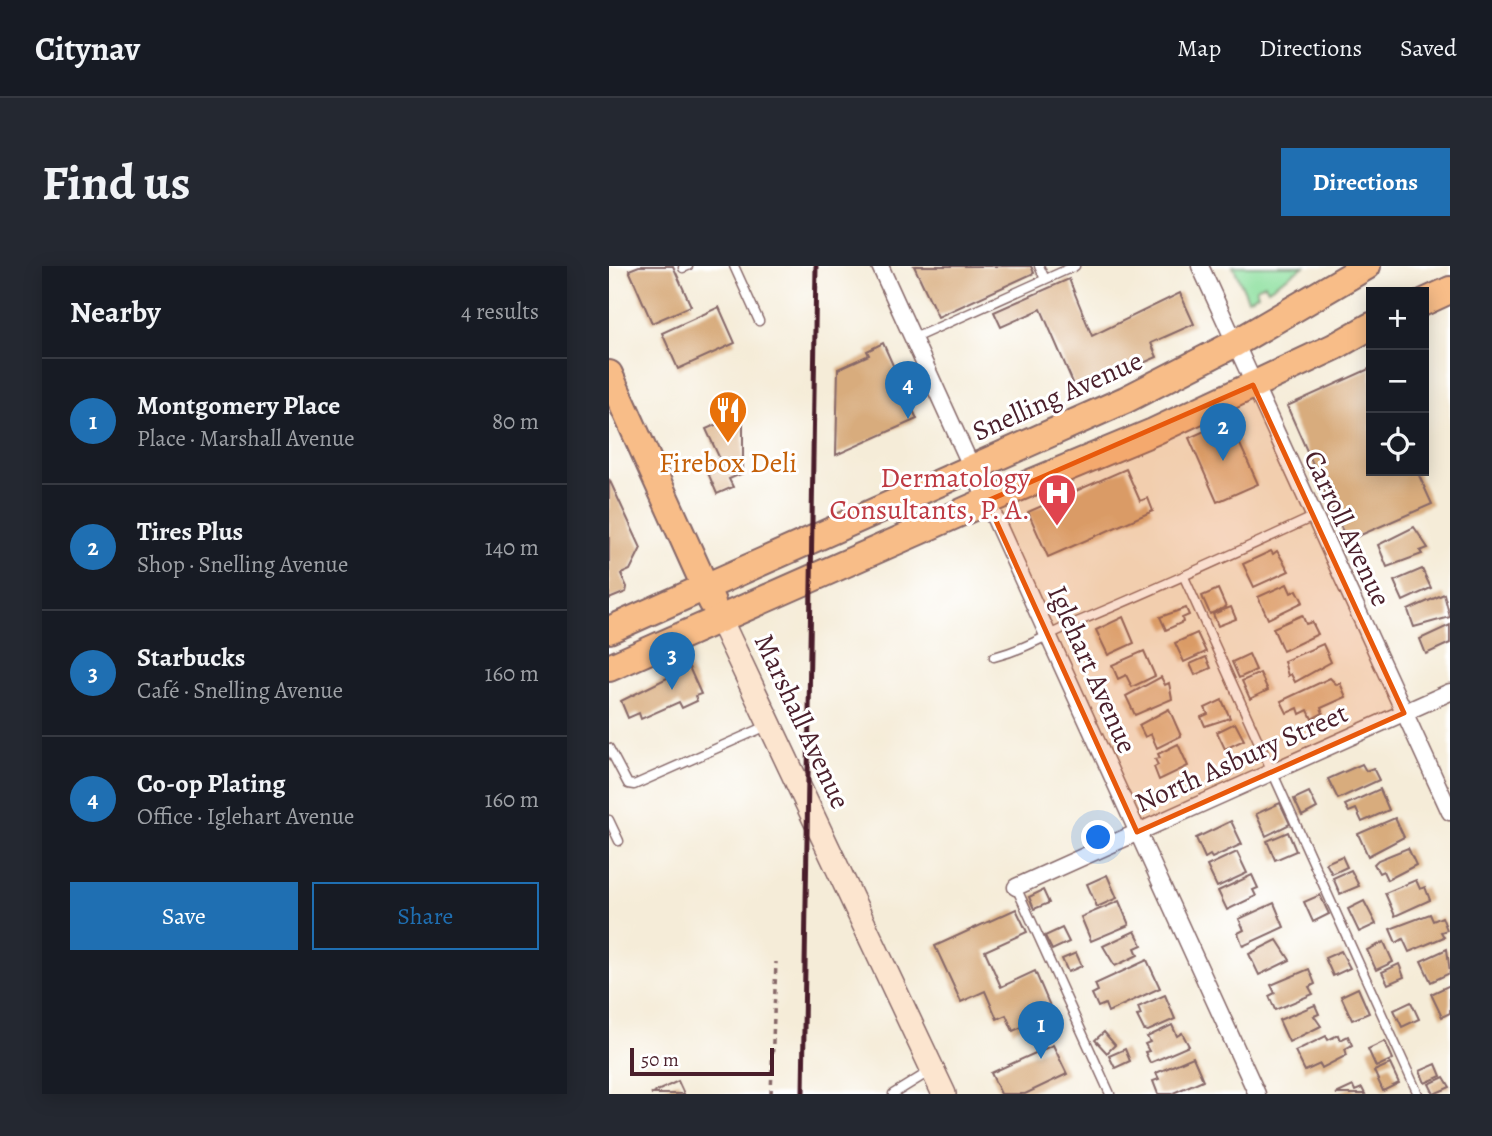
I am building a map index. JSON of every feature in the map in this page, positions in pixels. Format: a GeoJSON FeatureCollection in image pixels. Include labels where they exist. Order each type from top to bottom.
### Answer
{"type":"FeatureCollection","features":[{"type":"Feature","properties":{"kind":"main road","name":"Snelling Avenue"},"geometry":{"type":"LineString","coordinates":[[609,629],[1125,400],[1234,344],[1367,266]]}},
{"type":"Feature","properties":{"kind":"main road"},"geometry":{"type":"LineString","coordinates":[[1429,300],[1450,290]]}},
{"type":"Feature","properties":{"kind":"main road"},"geometry":{"type":"LineString","coordinates":[[609,668],[987,501],[1153,432],[1366,328]]}},
{"type":"Feature","properties":{"kind":"main road","name":"Marshall Avenue"},"geometry":{"type":"LineString","coordinates":[[609,374],[720,619]]}},
{"type":"Feature","properties":{"kind":"street","name":"Iglehart Avenue"},"geometry":{"type":"LineString","coordinates":[[880,266],[1257,1094]]}},
{"type":"Feature","properties":{"kind":"street","name":"Carroll Avenue"},"geometry":{"type":"LineString","coordinates":[[1200,266],[1450,812]]}},
{"type":"Feature","properties":{"kind":"street","name":"Marshall Avenue"},"geometry":{"type":"LineString","coordinates":[[720,619],[944,1094]]}},
{"type":"Feature","properties":{"kind":"street","name":"North Asbury Street"},"geometry":{"type":"LineString","coordinates":[[1016,887],[1450,692]]}},
{"type":"Feature","properties":{"kind":"lane"},"geometry":{"type":"LineString","coordinates":[[734,266],[759,321]]}},
{"type":"Feature","properties":{"kind":"lane"},"geometry":{"type":"LineString","coordinates":[[1038,266],[1045,279]]}},
{"type":"Feature","properties":{"kind":"lane"},"geometry":{"type":"LineString","coordinates":[[912,339],[1075,266]]}},
{"type":"Feature","properties":{"kind":"lane"},"geometry":{"type":"LineString","coordinates":[[994,657],[1027,649],[1049,636],[1313,517]]}},
{"type":"Feature","properties":{"kind":"lane"},"geometry":{"type":"LineString","coordinates":[[1184,577],[1418,1094]]}},
{"type":"Feature","properties":{"kind":"lane"},"geometry":{"type":"LineString","coordinates":[[609,748],[623,779],[634,785],[769,725]]}},
{"type":"Feature","properties":{"kind":"lane"},"geometry":{"type":"LineString","coordinates":[[609,820],[619,841]]}},
{"type":"Feature","properties":{"kind":"lane"},"geometry":{"type":"LineString","coordinates":[[1016,887],[1110,1094]]}},
{"type":"Feature","properties":{"kind":"lane"},"geometry":{"type":"LineString","coordinates":[[893,1094],[933,1070]]}},
{"type":"Feature","properties":{"kind":"path"},"geometry":{"type":"LineString","coordinates":[[771,1094],[776,962]]}},
{"type":"Feature","properties":{"kind":"highlighted area"},"geometry":{"type":"Polygon","coordinates":[[[1253,385],[1404,713],[1137,832],[987,501],[1253,385]]]}},
{"type":"Feature","properties":{"kind":"green space"},"geometry":{"type":"Polygon","coordinates":[[[1233,266],[1304,266],[1268,289],[1265,284],[1256,288],[1258,294],[1248,299],[1233,266]]]}},
{"type":"Feature","properties":{"kind":"building"},"geometry":{"type":"Polygon","coordinates":[[[639,266],[673,266],[691,306],[652,323],[629,270],[639,266]]]}},
{"type":"Feature","properties":{"kind":"building"},"geometry":{"type":"Polygon","coordinates":[[[914,266],[1031,266],[1034,273],[938,317],[914,266]]]}},
{"type":"Feature","properties":{"kind":"building"},"geometry":{"type":"Polygon","coordinates":[[[1069,279],[1092,336],[1180,293],[1194,324],[1151,343],[1157,357],[1077,392],[1041,309],[1001,327],[994,312],[1069,279]]]}},
{"type":"Feature","properties":{"kind":"building"},"geometry":{"type":"Polygon","coordinates":[[[719,307],[735,343],[678,369],[662,333],[719,307]]]}},
{"type":"Feature","properties":{"kind":"building"},"geometry":{"type":"Polygon","coordinates":[[[883,343],[917,419],[836,455],[838,369],[869,355],[867,351],[883,343]]]}},
{"type":"Feature","properties":{"kind":"building"},"geometry":{"type":"Polygon","coordinates":[[[1366,370],[1366,476],[1419,476],[1432,504],[1347,541],[1287,406],[1366,370]]]}},
{"type":"Feature","properties":{"kind":"building","name":"Firebox Deli"},"geometry":{"type":"Polygon","coordinates":[[[743,413],[743,473],[729,479],[733,487],[717,494],[705,466],[720,459],[706,429],[743,413]]]}},
{"type":"Feature","properties":{"kind":"building"},"geometry":{"type":"Polygon","coordinates":[[[1229,420],[1258,484],[1217,502],[1189,438],[1229,420]]]}},
{"type":"Feature","properties":{"kind":"building"},"geometry":{"type":"Polygon","coordinates":[[[1126,469],[1140,501],[1148,498],[1153,511],[1048,557],[1028,512],[1126,469]]]}},
{"type":"Feature","properties":{"kind":"building"},"geometry":{"type":"Polygon","coordinates":[[[609,479],[641,548],[630,570],[621,574],[627,587],[626,592],[609,599],[609,479]]]}},
{"type":"Feature","properties":{"kind":"building"},"geometry":{"type":"Polygon","coordinates":[[[1414,527],[1428,548],[1420,551],[1422,554],[1387,567],[1378,545],[1414,527]]]}},
{"type":"Feature","properties":{"kind":"building"},"geometry":{"type":"Polygon","coordinates":[[[1271,551],[1273,554],[1277,551],[1289,571],[1254,587],[1243,564],[1271,551]]]}},
{"type":"Feature","properties":{"kind":"building"},"geometry":{"type":"Polygon","coordinates":[[[1422,569],[1431,588],[1403,601],[1394,581],[1422,569]]]}},
{"type":"Feature","properties":{"kind":"building"},"geometry":{"type":"Polygon","coordinates":[[[1287,584],[1291,593],[1297,590],[1303,602],[1268,619],[1258,597],[1287,584]]]}},
{"type":"Feature","properties":{"kind":"building"},"geometry":{"type":"Polygon","coordinates":[[[1218,589],[1226,607],[1210,614],[1202,596],[1218,589]]]}},
{"type":"Feature","properties":{"kind":"building"},"geometry":{"type":"Polygon","coordinates":[[[1444,594],[1450,617],[1414,627],[1408,610],[1444,594]]]}},
{"type":"Feature","properties":{"kind":"building"},"geometry":{"type":"Polygon","coordinates":[[[1231,607],[1236,619],[1218,626],[1213,614],[1231,607]]]}},
{"type":"Feature","properties":{"kind":"building"},"geometry":{"type":"Polygon","coordinates":[[[1186,608],[1189,615],[1182,618],[1183,622],[1166,630],[1160,617],[1186,608]]]}},
{"type":"Feature","properties":{"kind":"building"},"geometry":{"type":"Polygon","coordinates":[[[1302,615],[1306,624],[1312,622],[1318,634],[1283,651],[1273,628],[1302,615]]]}},
{"type":"Feature","properties":{"kind":"building"},"geometry":{"type":"Polygon","coordinates":[[[1123,617],[1134,643],[1108,655],[1096,630],[1123,617]]]}},
{"type":"Feature","properties":{"kind":"building"},"geometry":{"type":"Polygon","coordinates":[[[1450,625],[1450,643],[1426,654],[1420,639],[1450,625]]]}},
{"type":"Feature","properties":{"kind":"building"},"geometry":{"type":"Polygon","coordinates":[[[1197,633],[1206,652],[1184,662],[1175,643],[1197,633]]]}},
{"type":"Feature","properties":{"kind":"building"},"geometry":{"type":"Polygon","coordinates":[[[1323,644],[1331,662],[1295,682],[1291,674],[1288,676],[1284,661],[1323,644]]]}},
{"type":"Feature","properties":{"kind":"building"},"geometry":{"type":"Polygon","coordinates":[[[1144,651],[1155,676],[1132,687],[1126,675],[1118,679],[1112,665],[1144,651]]]}},
{"type":"Feature","properties":{"kind":"building"},"geometry":{"type":"Polygon","coordinates":[[[1249,654],[1256,670],[1239,678],[1232,662],[1249,654]]]}},
{"type":"Feature","properties":{"kind":"building"},"geometry":{"type":"Polygon","coordinates":[[[1206,657],[1211,668],[1195,675],[1190,664],[1206,657]]]}},
{"type":"Feature","properties":{"kind":"building"},"geometry":{"type":"Polygon","coordinates":[[[689,667],[701,694],[695,696],[697,701],[682,708],[679,702],[641,719],[639,713],[628,718],[621,701],[689,667]]]}},
{"type":"Feature","properties":{"kind":"building"},"geometry":{"type":"Polygon","coordinates":[[[1260,673],[1268,690],[1250,699],[1242,681],[1260,673]]]}},
{"type":"Feature","properties":{"kind":"building"},"geometry":{"type":"Polygon","coordinates":[[[1161,677],[1165,685],[1169,683],[1172,699],[1135,715],[1126,696],[1161,677]]]}},
{"type":"Feature","properties":{"kind":"building"},"geometry":{"type":"Polygon","coordinates":[[[1330,678],[1337,685],[1340,683],[1346,697],[1321,708],[1323,713],[1312,719],[1308,710],[1300,714],[1298,708],[1287,713],[1281,701],[1330,678]]]}},
{"type":"Feature","properties":{"kind":"building"},"geometry":{"type":"Polygon","coordinates":[[[1222,700],[1230,718],[1205,726],[1201,717],[1208,714],[1205,708],[1222,700]]]}},
{"type":"Feature","properties":{"kind":"building"},"geometry":{"type":"Polygon","coordinates":[[[1169,709],[1181,736],[1157,748],[1151,734],[1145,737],[1139,725],[1169,709]]]}},
{"type":"Feature","properties":{"kind":"building"},"geometry":{"type":"Polygon","coordinates":[[[1235,723],[1244,740],[1225,749],[1217,732],[1235,723]]]}},
{"type":"Feature","properties":{"kind":"building"},"geometry":{"type":"Polygon","coordinates":[[[1178,744],[1188,766],[1159,780],[1154,767],[1158,765],[1155,759],[1160,758],[1158,754],[1178,744]]]}},
{"type":"Feature","properties":{"kind":"building"},"geometry":{"type":"Polygon","coordinates":[[[1362,764],[1366,771],[1373,768],[1379,780],[1338,799],[1328,779],[1362,764]]]}},
{"type":"Feature","properties":{"kind":"building"},"geometry":{"type":"Polygon","coordinates":[[[1380,789],[1389,810],[1362,822],[1356,809],[1349,812],[1345,805],[1380,789]]]}},
{"type":"Feature","properties":{"kind":"building"},"geometry":{"type":"Polygon","coordinates":[[[1309,792],[1317,808],[1302,816],[1294,799],[1309,792]]]}},
{"type":"Feature","properties":{"kind":"building"},"geometry":{"type":"Polygon","coordinates":[[[1280,803],[1290,824],[1266,836],[1256,814],[1280,803]]]}},
{"type":"Feature","properties":{"kind":"building"},"geometry":{"type":"Polygon","coordinates":[[[1395,818],[1404,837],[1368,856],[1358,834],[1395,818]]]}},
{"type":"Feature","properties":{"kind":"building"},"geometry":{"type":"Polygon","coordinates":[[[1231,821],[1242,844],[1212,858],[1210,855],[1205,858],[1196,838],[1231,821]]]}},
{"type":"Feature","properties":{"kind":"building"},"geometry":{"type":"Polygon","coordinates":[[[1288,832],[1296,851],[1275,860],[1267,841],[1288,832]]]}},
{"type":"Feature","properties":{"kind":"building"},"geometry":{"type":"Polygon","coordinates":[[[1408,848],[1416,865],[1387,880],[1383,871],[1379,873],[1374,864],[1378,860],[1408,848]]]}},
{"type":"Feature","properties":{"kind":"building"},"geometry":{"type":"Polygon","coordinates":[[[1237,852],[1247,873],[1217,887],[1207,866],[1237,852]]]}},
{"type":"Feature","properties":{"kind":"building"},"geometry":{"type":"Polygon","coordinates":[[[1342,856],[1347,867],[1332,874],[1326,863],[1342,856]]]}},
{"type":"Feature","properties":{"kind":"building"},"geometry":{"type":"Polygon","coordinates":[[[1351,870],[1359,886],[1340,894],[1333,878],[1351,870]]]}},
{"type":"Feature","properties":{"kind":"building"},"geometry":{"type":"Polygon","coordinates":[[[1107,875],[1117,898],[1097,907],[1087,884],[1107,875]]]}},
{"type":"Feature","properties":{"kind":"building"},"geometry":{"type":"Polygon","coordinates":[[[1252,875],[1258,888],[1253,890],[1256,896],[1227,910],[1218,891],[1252,875]]]}},
{"type":"Feature","properties":{"kind":"building"},"geometry":{"type":"Polygon","coordinates":[[[1416,880],[1420,889],[1425,887],[1430,900],[1395,916],[1385,893],[1416,880]]]}},
{"type":"Feature","properties":{"kind":"building"},"geometry":{"type":"Polygon","coordinates":[[[1043,890],[1049,903],[1034,909],[1029,897],[1043,890]]]}},
{"type":"Feature","properties":{"kind":"building"},"geometry":{"type":"Polygon","coordinates":[[[1320,895],[1329,914],[1313,922],[1304,902],[1320,895]]]}},
{"type":"Feature","properties":{"kind":"building"},"geometry":{"type":"Polygon","coordinates":[[[1119,901],[1129,925],[1091,941],[1081,917],[1119,901]]]}},
{"type":"Feature","properties":{"kind":"building"},"geometry":{"type":"Polygon","coordinates":[[[1364,901],[1376,924],[1359,932],[1348,909],[1364,901]]]}},
{"type":"Feature","properties":{"kind":"building"},"geometry":{"type":"Polygon","coordinates":[[[1274,903],[1284,927],[1243,946],[1238,933],[1244,930],[1239,919],[1274,903]]]}},
{"type":"Feature","properties":{"kind":"building"},"geometry":{"type":"Polygon","coordinates":[[[1016,909],[1027,932],[985,951],[1001,987],[1035,971],[1053,1013],[1013,1031],[1006,1015],[997,1019],[985,991],[961,1002],[935,946],[1016,909]]]}},
{"type":"Feature","properties":{"kind":"building"},"geometry":{"type":"Polygon","coordinates":[[[1430,914],[1433,921],[1442,917],[1447,930],[1441,932],[1444,937],[1409,952],[1403,939],[1396,943],[1390,929],[1430,914]]]}},
{"type":"Feature","properties":{"kind":"building"},"geometry":{"type":"Polygon","coordinates":[[[1062,928],[1069,942],[1052,950],[1045,936],[1062,928]]]}},
{"type":"Feature","properties":{"kind":"building"},"geometry":{"type":"Polygon","coordinates":[[[1135,931],[1142,945],[1135,948],[1138,955],[1115,966],[1103,946],[1135,931]]]}},
{"type":"Feature","properties":{"kind":"building"},"geometry":{"type":"Polygon","coordinates":[[[1277,940],[1290,960],[1259,975],[1249,954],[1277,940]]]}},
{"type":"Feature","properties":{"kind":"building"},"geometry":{"type":"Polygon","coordinates":[[[1384,942],[1393,962],[1376,970],[1367,950],[1384,942]]]}},
{"type":"Feature","properties":{"kind":"building"},"geometry":{"type":"Polygon","coordinates":[[[1447,949],[1450,973],[1431,982],[1421,961],[1447,949]]]}},
{"type":"Feature","properties":{"kind":"building"},"geometry":{"type":"Polygon","coordinates":[[[1341,951],[1350,968],[1333,976],[1325,958],[1341,951]]]}},
{"type":"Feature","properties":{"kind":"building"},"geometry":{"type":"Polygon","coordinates":[[[1076,953],[1082,966],[1068,972],[1062,959],[1076,953]]]}},
{"type":"Feature","properties":{"kind":"building"},"geometry":{"type":"Polygon","coordinates":[[[1147,960],[1160,988],[1108,1012],[1105,1004],[1098,1007],[1092,994],[1098,991],[1095,984],[1147,960]]]}},
{"type":"Feature","properties":{"kind":"building"},"geometry":{"type":"Polygon","coordinates":[[[1399,964],[1404,977],[1388,984],[1382,972],[1399,964]]]}},
{"type":"Feature","properties":{"kind":"building"},"geometry":{"type":"Polygon","coordinates":[[[1309,969],[1315,984],[1309,987],[1313,994],[1275,1010],[1269,996],[1275,993],[1271,985],[1309,969]]]}},
{"type":"Feature","properties":{"kind":"building"},"geometry":{"type":"Polygon","coordinates":[[[1450,985],[1450,1013],[1442,1017],[1431,994],[1450,985]]]}},
{"type":"Feature","properties":{"kind":"building"},"geometry":{"type":"Polygon","coordinates":[[[1358,988],[1369,1013],[1352,1020],[1341,996],[1358,988]]]}},
{"type":"Feature","properties":{"kind":"building"},"geometry":{"type":"Polygon","coordinates":[[[1165,995],[1175,1019],[1148,1031],[1144,1030],[1137,1016],[1141,1015],[1138,1007],[1165,995]]]}},
{"type":"Feature","properties":{"kind":"building"},"geometry":{"type":"Polygon","coordinates":[[[1411,1002],[1419,1019],[1402,1027],[1394,1010],[1411,1002]]]}},
{"type":"Feature","properties":{"kind":"building"},"geometry":{"type":"Polygon","coordinates":[[[1315,1005],[1319,1014],[1314,1016],[1321,1026],[1289,1042],[1279,1020],[1315,1005]]]}},
{"type":"Feature","properties":{"kind":"building"},"geometry":{"type":"Polygon","coordinates":[[[1172,1025],[1177,1036],[1182,1033],[1189,1046],[1150,1063],[1145,1052],[1149,1051],[1145,1044],[1150,1042],[1147,1037],[1172,1025]]]}},
{"type":"Feature","properties":{"kind":"building"},"geometry":{"type":"Polygon","coordinates":[[[1104,1032],[1115,1045],[1107,1053],[1095,1040],[1104,1032]]]}},
{"type":"Feature","properties":{"kind":"building"},"geometry":{"type":"Polygon","coordinates":[[[1338,1035],[1340,1040],[1348,1036],[1352,1045],[1345,1049],[1347,1055],[1322,1068],[1320,1064],[1305,1071],[1295,1051],[1326,1036],[1328,1040],[1338,1035]]]}},
{"type":"Feature","properties":{"kind":"building"},"geometry":{"type":"Polygon","coordinates":[[[1385,1041],[1393,1059],[1376,1067],[1368,1049],[1385,1041]]]}},
{"type":"Feature","properties":{"kind":"building"},"geometry":{"type":"Polygon","coordinates":[[[1053,1045],[1067,1074],[1025,1094],[1001,1094],[991,1073],[1053,1045]]]}},
{"type":"Feature","properties":{"kind":"building"},"geometry":{"type":"Polygon","coordinates":[[[1125,1049],[1130,1061],[1115,1068],[1109,1056],[1125,1049]]]}},
{"type":"Feature","properties":{"kind":"building"},"geometry":{"type":"Polygon","coordinates":[[[1193,1057],[1203,1080],[1171,1094],[1158,1094],[1153,1081],[1159,1079],[1156,1073],[1193,1057]]]}},
{"type":"Feature","properties":{"kind":"building"},"geometry":{"type":"Polygon","coordinates":[[[1390,1064],[1399,1083],[1383,1091],[1374,1071],[1390,1064]]]}},
{"type":"Feature","properties":{"kind":"building"},"geometry":{"type":"Polygon","coordinates":[[[1436,1064],[1441,1076],[1425,1083],[1420,1071],[1436,1064]]]}},
{"type":"Feature","properties":{"kind":"building"},"geometry":{"type":"Polygon","coordinates":[[[1444,1077],[1450,1087],[1434,1094],[1429,1084],[1444,1077]]]}},
{"type":"Feature","properties":{"kind":"building"},"geometry":{"type":"Polygon","coordinates":[[[678,1081],[684,1094],[651,1094],[678,1081]]]}},
{"type":"Feature","properties":{"kind":"building"},"geometry":{"type":"Polygon","coordinates":[[[1353,1086],[1355,1091],[1362,1088],[1365,1094],[1336,1094],[1353,1086]]]}},
{"type":"Feature","properties":{"kind":"railway"},"geometry":{"type":"LineString","coordinates":[[803,1094],[816,266]]}},
{"type":"Feature","properties":{"kind":"place","name":"Co-op Plating"},"geometry":{"type":"Point","coordinates":[908,419]}},
{"type":"Feature","properties":{"kind":"place","name":"Firebox Deli"},"geometry":{"type":"Point","coordinates":[728,444]}},
{"type":"Feature","properties":{"kind":"place","name":"Tires Plus"},"geometry":{"type":"Point","coordinates":[1223,461]}},
{"type":"Feature","properties":{"kind":"place","name":"Dermatology Consultants, P. A."},"geometry":{"type":"Point","coordinates":[1057,527]}},
{"type":"Feature","properties":{"kind":"place","name":"Starbucks"},"geometry":{"type":"Point","coordinates":[672,690]}},
{"type":"Feature","properties":{"kind":"place","name":"Montgomery Place"},"geometry":{"type":"Point","coordinates":[1041,1059]}}]}
